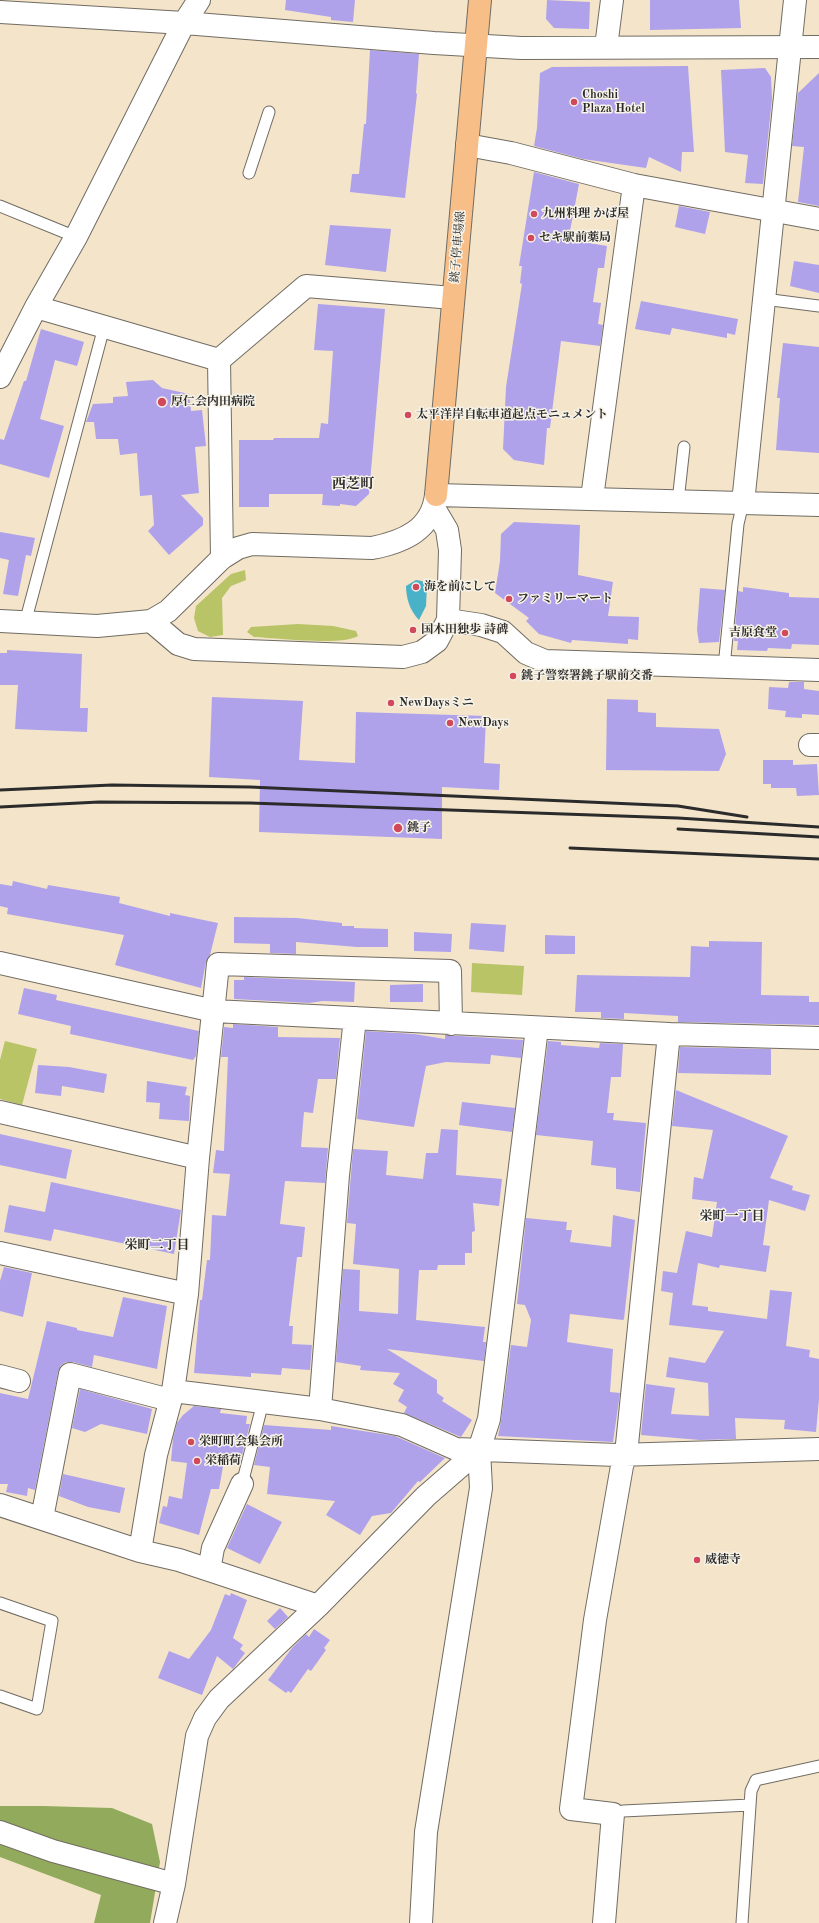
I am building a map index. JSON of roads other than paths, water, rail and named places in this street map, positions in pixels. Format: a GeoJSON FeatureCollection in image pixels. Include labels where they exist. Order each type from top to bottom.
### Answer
{"type":"FeatureCollection","features":[{"type":"Feature","properties":{"kind":"main road","name":"銚子停車場線"},"geometry":{"type":"LineString","coordinates":[[435,502],[480,0]]}},
{"type":"Feature","properties":{"kind":"street"},"geometry":{"type":"LineString","coordinates":[[0,377],[36,307],[76,237],[184,23],[199,0]]}},
{"type":"Feature","properties":{"kind":"street"},"geometry":{"type":"LineString","coordinates":[[606,47],[612,0]]}},
{"type":"Feature","properties":{"kind":"street"},"geometry":{"type":"LineString","coordinates":[[743,503],[794,0]]}},
{"type":"Feature","properties":{"kind":"street"},"geometry":{"type":"LineString","coordinates":[[3,11],[522,48],[819,47]]}},
{"type":"Feature","properties":{"kind":"street"},"geometry":{"type":"LineString","coordinates":[[467,145],[511,153],[634,185],[773,212],[819,219]]}},
{"type":"Feature","properties":{"kind":"street"},"geometry":{"type":"LineString","coordinates":[[592,498],[634,185]]}},
{"type":"Feature","properties":{"kind":"street"},"geometry":{"type":"LineString","coordinates":[[219,360],[306,286],[453,298]]}},
{"type":"Feature","properties":{"kind":"street"},"geometry":{"type":"LineString","coordinates":[[36,307],[219,360]]}},
{"type":"Feature","properties":{"kind":"street"},"geometry":{"type":"LineString","coordinates":[[219,360],[222,558]]}},
{"type":"Feature","properties":{"kind":"street"},"geometry":{"type":"LineString","coordinates":[[435,502],[592,498],[819,505]]}},
{"type":"Feature","properties":{"kind":"street"},"geometry":{"type":"LineString","coordinates":[[0,621],[97,626],[151,621],[168,611],[222,558],[238,548],[252,544],[372,548],[392,544],[414,534],[435,502]]}},
{"type":"Feature","properties":{"kind":"street"},"geometry":{"type":"LineString","coordinates":[[151,621],[178,644],[194,649],[403,657],[422,652],[437,640],[448,620],[450,550],[447,530],[435,502]]}},
{"type":"Feature","properties":{"kind":"street"},"geometry":{"type":"LineString","coordinates":[[448,620],[481,625],[503,632],[526,653],[545,661],[819,670]]}},
{"type":"Feature","properties":{"kind":"street"},"geometry":{"type":"LineString","coordinates":[[0,963],[214,1011],[669,1034],[819,1038]]}},
{"type":"Feature","properties":{"kind":"street"},"geometry":{"type":"LineString","coordinates":[[140,1552],[156,1455],[172,1395],[187,1294],[198,1158],[218,964],[450,970],[451,1024]]}},
{"type":"Feature","properties":{"kind":"street"},"geometry":{"type":"LineString","coordinates":[[320,1409],[338,1175],[355,1018]]}},
{"type":"Feature","properties":{"kind":"street"},"geometry":{"type":"LineString","coordinates":[[422,1923],[426,1832],[481,1488],[479,1450],[488,1419],[537,1028]]}},
{"type":"Feature","properties":{"kind":"street"},"geometry":{"type":"LineString","coordinates":[[604,1923],[613,1814],[571,1809],[595,1620],[622,1466],[626,1454],[669,1034]]}},
{"type":"Feature","properties":{"kind":"street"},"geometry":{"type":"LineString","coordinates":[[0,1112],[198,1158]]}},
{"type":"Feature","properties":{"kind":"street"},"geometry":{"type":"LineString","coordinates":[[0,1253],[187,1294]]}},
{"type":"Feature","properties":{"kind":"street"},"geometry":{"type":"LineString","coordinates":[[42,1518],[70,1374],[172,1395],[263,1402],[320,1409],[402,1425],[456,1449],[617,1456],[626,1454],[819,1449]]}},
{"type":"Feature","properties":{"kind":"street"},"geometry":{"type":"LineString","coordinates":[[165,1923],[174,1884],[197,1736],[205,1718],[219,1699],[318,1606],[426,1496],[479,1450]]}},
{"type":"Feature","properties":{"kind":"street"},"geometry":{"type":"LineString","coordinates":[[209,1570],[213,1548],[242,1484]]}},
{"type":"Feature","properties":{"kind":"street"},"geometry":{"type":"LineString","coordinates":[[0,1505],[140,1552],[179,1560],[318,1606]]}},
{"type":"Feature","properties":{"kind":"street"},"geometry":{"type":"LineString","coordinates":[[0,1832],[54,1851],[174,1884]]}},
{"type":"Feature","properties":{"kind":"lane"},"geometry":{"type":"LineString","coordinates":[[249,173],[269,112]]}},
{"type":"Feature","properties":{"kind":"lane"},"geometry":{"type":"LineString","coordinates":[[0,206],[76,237]]}},
{"type":"Feature","properties":{"kind":"lane"},"geometry":{"type":"LineString","coordinates":[[764,299],[819,306]]}},
{"type":"Feature","properties":{"kind":"lane"},"geometry":{"type":"LineString","coordinates":[[25,623],[104,327]]}},
{"type":"Feature","properties":{"kind":"lane"},"geometry":{"type":"LineString","coordinates":[[678,501],[684,447]]}},
{"type":"Feature","properties":{"kind":"lane"},"geometry":{"type":"LineString","coordinates":[[724,667],[738,524],[743,503]]}},
{"type":"Feature","properties":{"kind":"lane"},"geometry":{"type":"LineString","coordinates":[[242,1484],[263,1402]]}},
{"type":"Feature","properties":{"kind":"lane"},"geometry":{"type":"LineString","coordinates":[[0,1603],[52,1621],[37,1709],[0,1696]]}},
{"type":"Feature","properties":{"kind":"lane"},"geometry":{"type":"LineString","coordinates":[[742,1923],[751,1792],[756,1780],[819,1766]]}},
{"type":"Feature","properties":{"kind":"lane"},"geometry":{"type":"LineString","coordinates":[[613,1814],[623,1811],[750,1805]]}},
{"type":"Feature","properties":{"kind":"water"},"geometry":{"type":"Polygon","coordinates":[[[416,580],[422,581],[427,585],[426,606],[419,620],[411,608],[406,591],[406,586],[416,580]]]}},
{"type":"Feature","properties":{"kind":"railway"},"geometry":{"type":"LineString","coordinates":[[0,790],[112,785],[250,787],[678,806],[747,817]]}},
{"type":"Feature","properties":{"kind":"railway"},"geometry":{"type":"LineString","coordinates":[[0,807],[99,802],[250,803],[678,818],[819,827]]}},
{"type":"Feature","properties":{"kind":"railway"},"geometry":{"type":"LineString","coordinates":[[678,829],[819,837]]}},
{"type":"Feature","properties":{"kind":"railway"},"geometry":{"type":"LineString","coordinates":[[570,848],[819,859]]}},
{"type":"Feature","properties":{"kind":"place","name":"Choshi Plaza Hotel"},"geometry":{"type":"Point","coordinates":[574,102]}},
{"type":"Feature","properties":{"kind":"place","name":"九州料理 かば屋"},"geometry":{"type":"Point","coordinates":[534,214]}},
{"type":"Feature","properties":{"kind":"place","name":"セキ駅前薬局"},"geometry":{"type":"Point","coordinates":[531,238]}},
{"type":"Feature","properties":{"kind":"place","name":"厚仁会内田病院"},"geometry":{"type":"Point","coordinates":[162,402]}},
{"type":"Feature","properties":{"kind":"place","name":"太平洋岸自転車道起点モニュメント"},"geometry":{"type":"Point","coordinates":[408,415]}},
{"type":"Feature","properties":{"kind":"place","name":"海を前にして"},"geometry":{"type":"Point","coordinates":[416,587]}},
{"type":"Feature","properties":{"kind":"place","name":"ファミリーマート"},"geometry":{"type":"Point","coordinates":[509,599]}},
{"type":"Feature","properties":{"kind":"place","name":"国木田独歩 詩碑"},"geometry":{"type":"Point","coordinates":[413,630]}},
{"type":"Feature","properties":{"kind":"place","name":"吉原食堂"},"geometry":{"type":"Point","coordinates":[785,633]}},
{"type":"Feature","properties":{"kind":"place","name":"銚子警察署銚子駅前交番"},"geometry":{"type":"Point","coordinates":[513,676]}},
{"type":"Feature","properties":{"kind":"place","name":"NewDaysミニ"},"geometry":{"type":"Point","coordinates":[391,703]}},
{"type":"Feature","properties":{"kind":"place","name":"NewDays"},"geometry":{"type":"Point","coordinates":[450,723]}},
{"type":"Feature","properties":{"kind":"place","name":"銚子"},"geometry":{"type":"Point","coordinates":[398,828]}},
{"type":"Feature","properties":{"kind":"place","name":"栄町町会集会所"},"geometry":{"type":"Point","coordinates":[191,1442]}},
{"type":"Feature","properties":{"kind":"place","name":"栄稲荷"},"geometry":{"type":"Point","coordinates":[197,1461]}},
{"type":"Feature","properties":{"kind":"place","name":"威徳寺"},"geometry":{"type":"Point","coordinates":[697,1560]}},
{"type":"Feature","properties":{"kind":"district","name":"西芝町"},"geometry":{"type":"Point","coordinates":[353,484]}},
{"type":"Feature","properties":{"kind":"district","name":"栄町一丁目"},"geometry":{"type":"Point","coordinates":[732,1217]}},
{"type":"Feature","properties":{"kind":"district","name":"栄町二丁目"},"geometry":{"type":"Point","coordinates":[157,1246]}}]}
